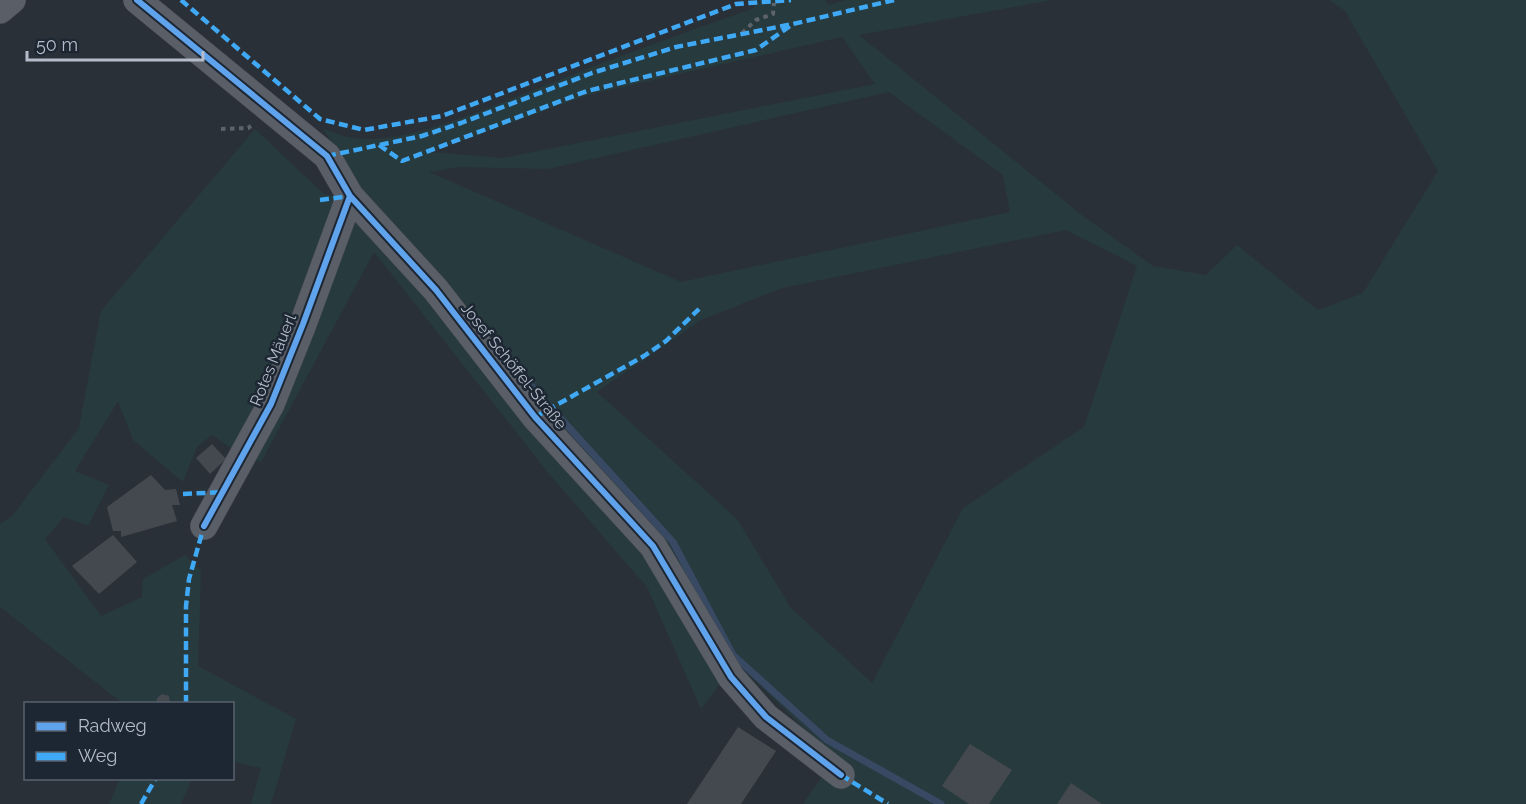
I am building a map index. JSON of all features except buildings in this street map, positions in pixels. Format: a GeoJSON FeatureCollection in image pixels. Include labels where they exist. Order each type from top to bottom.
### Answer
{"type":"FeatureCollection","features":[{"type":"Feature","properties":{"kind":"street"},"geometry":{"type":"LineString","coordinates":[[0,10],[12,0]]}},
{"type":"Feature","properties":{"kind":"street","name":"Josef Schöffel-Straße"},"geometry":{"type":"LineString","coordinates":[[137,0],[327,156],[350,196],[436,290],[535,417],[652,546],[731,677],[766,717],[841,775]]}},
{"type":"Feature","properties":{"kind":"street","name":"Rotes Mäuerl"},"geometry":{"type":"LineString","coordinates":[[204,526],[271,404],[350,196]]}},
{"type":"Feature","properties":{"kind":"path"},"geometry":{"type":"LineString","coordinates":[[742,33],[756,20],[773,14],[774,3]]}},
{"type":"Feature","properties":{"kind":"path"},"geometry":{"type":"LineString","coordinates":[[221,129],[248,128],[254,123]]}},
{"type":"Feature","properties":{"kind":"green space"},"geometry":{"type":"Polygon","coordinates":[[[760,0],[825,0],[828,5],[845,0],[1052,0],[859,35],[1083,216],[1153,266],[1206,275],[1237,245],[1318,310],[1363,293],[1438,171],[1345,11],[1329,0],[1526,0],[1526,804],[803,804],[835,758],[736,662],[701,709],[647,587],[550,475],[374,252],[261,462],[238,453],[212,435],[197,447],[183,482],[133,440],[118,401],[75,471],[109,485],[88,526],[64,517],[45,539],[101,616],[142,597],[143,579],[185,555],[201,571],[198,666],[296,719],[271,804],[251,804],[261,768],[234,762],[234,702],[121,702],[0,607],[0,524],[13,515],[79,428],[101,311],[255,129],[324,194],[368,203],[323,128],[353,138],[368,139],[385,138],[427,129],[470,115],[752,9],[760,0]],[[842,37],[588,95],[430,152],[503,158],[875,84],[842,37]],[[889,92],[547,169],[459,167],[429,172],[681,282],[1010,212],[1003,175],[889,92]],[[1066,230],[782,288],[701,320],[597,392],[737,519],[791,608],[872,683],[963,508],[1084,427],[1137,266],[1066,230]]]}},
{"type":"Feature","properties":{"kind":"green space"},"geometry":{"type":"Polygon","coordinates":[[[119,780],[192,780],[181,804],[109,804],[119,780]]]}},
{"type":"Feature","properties":{"kind":"waterway"},"geometry":{"type":"LineString","coordinates":[[504,356],[673,542],[733,655],[827,740],[941,804]]}},
{"type":"Feature","properties":{"kind":"marked path"},"geometry":{"type":"LineString","coordinates":[[181,0],[320,119],[364,130],[442,116],[736,4],[791,0]]}},
{"type":"Feature","properties":{"kind":"marked path"},"geometry":{"type":"LineString","coordinates":[[327,156],[422,136],[592,73],[676,47],[793,24],[894,0]]}},
{"type":"Feature","properties":{"kind":"marked path"},"geometry":{"type":"LineString","coordinates":[[379,145],[402,161],[587,91],[756,50],[790,26]]}},
{"type":"Feature","properties":{"kind":"marked path"},"geometry":{"type":"LineString","coordinates":[[320,200],[350,196]]}},
{"type":"Feature","properties":{"kind":"marked path"},"geometry":{"type":"LineString","coordinates":[[535,417],[644,356],[666,341],[699,309]]}},
{"type":"Feature","properties":{"kind":"marked path"},"geometry":{"type":"LineString","coordinates":[[183,494],[224,492]]}},
{"type":"Feature","properties":{"kind":"marked path"},"geometry":{"type":"LineString","coordinates":[[186,702],[186,606],[189,579],[204,526]]}},
{"type":"Feature","properties":{"kind":"marked path"},"geometry":{"type":"LineString","coordinates":[[841,775],[888,804]]}},
{"type":"Feature","properties":{"kind":"marked path"},"geometry":{"type":"LineString","coordinates":[[141,804],[155,780]]}},
{"type":"Feature","properties":{"kind":"cycle path"},"geometry":{"type":"LineString","coordinates":[[137,0],[327,156],[350,196],[436,290],[535,417],[653,546],[731,677],[766,717],[841,775]]}},
{"type":"Feature","properties":{"kind":"cycle path"},"geometry":{"type":"LineString","coordinates":[[204,526],[271,404],[350,196]]}}]}
